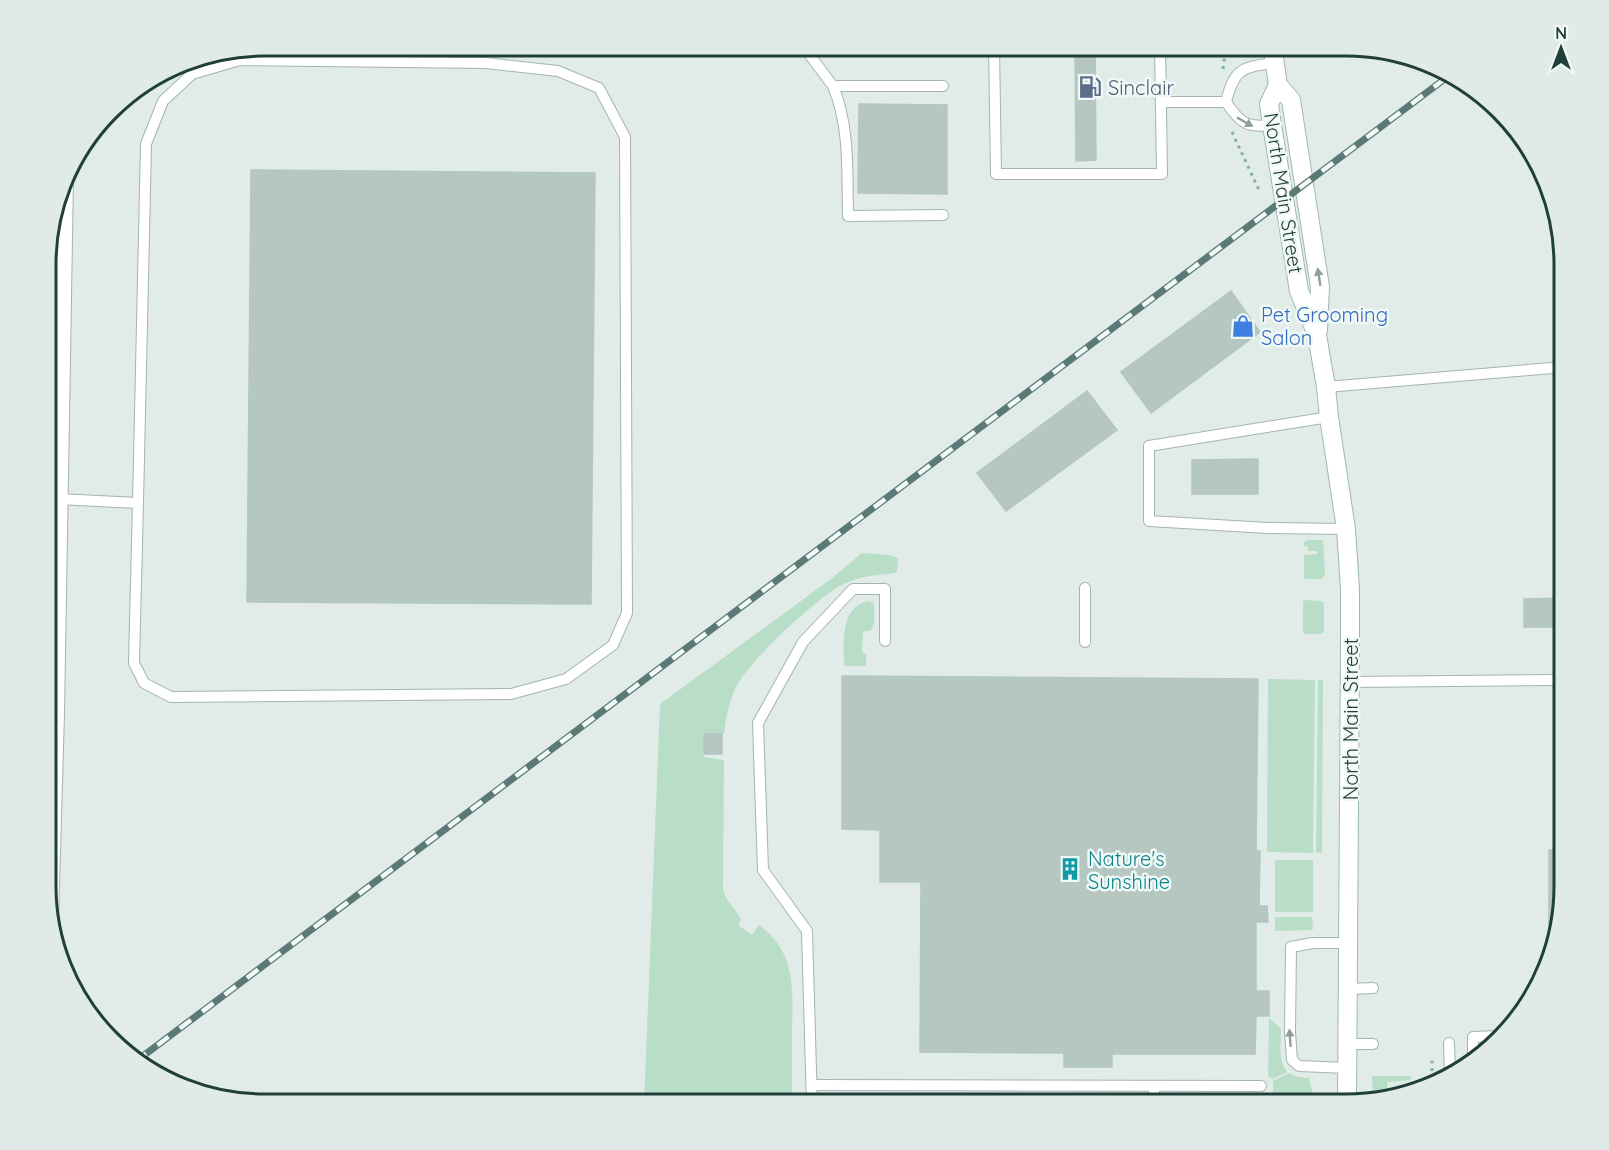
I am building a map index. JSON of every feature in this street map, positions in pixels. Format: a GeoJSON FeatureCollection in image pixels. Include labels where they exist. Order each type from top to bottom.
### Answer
{"type":"FeatureCollection","features":[{"type":"Feature","properties":{"kind":"main road","name":"North Main Street"},"geometry":{"type":"LineString","coordinates":[[1273,56],[1278,85],[1291,100],[1320,287],[1317,335]]}},
{"type":"Feature","properties":{"kind":"main road","name":"North Main Street"},"geometry":{"type":"LineString","coordinates":[[1278,85],[1269,104],[1272,125],[1299,291],[1317,335],[1346,529],[1350,589],[1347,1094]]}},
{"type":"Feature","properties":{"kind":"main road"},"geometry":{"type":"LineString","coordinates":[[56,510],[63,209]]}},
{"type":"Feature","properties":{"kind":"lane"},"geometry":{"type":"LineString","coordinates":[[399,56],[399,62]]}},
{"type":"Feature","properties":{"kind":"lane"},"geometry":{"type":"LineString","coordinates":[[810,56],[833,86],[840,103],[845,126],[848,216],[943,215]]}},
{"type":"Feature","properties":{"kind":"lane"},"geometry":{"type":"LineString","coordinates":[[994,56],[996,174],[1162,174],[1160,56]]}},
{"type":"Feature","properties":{"kind":"lane"},"geometry":{"type":"LineString","coordinates":[[1268,56],[1246,66],[1230,84],[1226,102],[1236,118],[1254,127],[1272,125]]}},
{"type":"Feature","properties":{"kind":"lane"},"geometry":{"type":"LineString","coordinates":[[240,60],[486,63],[558,70],[598,88],[625,136],[627,614],[613,645],[566,679],[512,694],[171,697],[144,683],[134,663],[138,504],[146,144],[163,101],[192,74],[240,60]]}},
{"type":"Feature","properties":{"kind":"lane"},"geometry":{"type":"LineString","coordinates":[[833,86],[943,86]]}},
{"type":"Feature","properties":{"kind":"lane"},"geometry":{"type":"LineString","coordinates":[[1161,102],[1226,102]]}},
{"type":"Feature","properties":{"kind":"lane"},"geometry":{"type":"LineString","coordinates":[[1326,387],[1553,368]]}},
{"type":"Feature","properties":{"kind":"lane"},"geometry":{"type":"LineString","coordinates":[[1329,417],[1149,446],[1149,520],[1268,528],[1346,529]]}},
{"type":"Feature","properties":{"kind":"lane"},"geometry":{"type":"LineString","coordinates":[[58,499],[138,504]]}},
{"type":"Feature","properties":{"kind":"lane"},"geometry":{"type":"LineString","coordinates":[[1084,642],[1085,588]]}},
{"type":"Feature","properties":{"kind":"lane"},"geometry":{"type":"LineString","coordinates":[[812,1094],[807,932],[763,870],[758,723],[803,642],[853,589],[885,589],[885,641]]}},
{"type":"Feature","properties":{"kind":"lane"},"geometry":{"type":"LineString","coordinates":[[1350,682],[1553,680]]}},
{"type":"Feature","properties":{"kind":"lane"},"geometry":{"type":"LineString","coordinates":[[1347,1068],[1299,1066],[1292,1060],[1290,1032],[1291,947],[1313,943],[1348,943]]}},
{"type":"Feature","properties":{"kind":"lane"},"geometry":{"type":"LineString","coordinates":[[1348,989],[1373,988]]}},
{"type":"Feature","properties":{"kind":"lane"},"geometry":{"type":"LineString","coordinates":[[1473,1051],[1473,1036],[1491,1036]]}},
{"type":"Feature","properties":{"kind":"lane"},"geometry":{"type":"LineString","coordinates":[[1449,1043],[1450,1067]]}},
{"type":"Feature","properties":{"kind":"lane"},"geometry":{"type":"LineString","coordinates":[[1348,1044],[1373,1044]]}},
{"type":"Feature","properties":{"kind":"lane"},"geometry":{"type":"LineString","coordinates":[[812,1086],[1261,1086]]}},
{"type":"Feature","properties":{"kind":"lane"},"geometry":{"type":"LineString","coordinates":[[1154,1086],[1154,1094]]}},
{"type":"Feature","properties":{"kind":"path"},"geometry":{"type":"LineString","coordinates":[[1432,1056],[1432,1071]]}},
{"type":"Feature","properties":{"kind":"green space"},"geometry":{"type":"Polygon","coordinates":[[[1323,540],[1325,574],[1322,579],[1305,579],[1304,577],[1304,555],[1317,554],[1317,551],[1308,551],[1308,546],[1304,546],[1304,542],[1323,540]]]}},
{"type":"Feature","properties":{"kind":"green space"},"geometry":{"type":"Polygon","coordinates":[[[862,553],[890,555],[898,558],[897,572],[850,581],[803,614],[744,674],[732,697],[724,734],[704,734],[704,757],[724,760],[724,894],[741,920],[738,925],[752,935],[759,925],[780,947],[790,972],[792,1094],[644,1094],[660,704],[831,579],[862,553]]]}},
{"type":"Feature","properties":{"kind":"green space"},"geometry":{"type":"Polygon","coordinates":[[[869,601],[873,602],[874,618],[870,631],[863,631],[862,652],[866,654],[866,666],[844,666],[844,637],[848,618],[852,610],[869,601]]]}},
{"type":"Feature","properties":{"kind":"green space"},"geometry":{"type":"Polygon","coordinates":[[[1303,601],[1324,603],[1324,632],[1320,634],[1303,632],[1303,601]]]}},
{"type":"Feature","properties":{"kind":"green space"},"geometry":{"type":"Polygon","coordinates":[[[1268,679],[1315,680],[1313,853],[1267,852],[1268,679]]]}},
{"type":"Feature","properties":{"kind":"green space"},"geometry":{"type":"Polygon","coordinates":[[[1318,680],[1323,680],[1322,853],[1316,852],[1318,680]]]}},
{"type":"Feature","properties":{"kind":"green space"},"geometry":{"type":"Polygon","coordinates":[[[1275,860],[1313,860],[1313,912],[1275,912],[1275,860]]]}},
{"type":"Feature","properties":{"kind":"green space"},"geometry":{"type":"Polygon","coordinates":[[[1275,917],[1312,917],[1313,929],[1275,931],[1275,917]]]}},
{"type":"Feature","properties":{"kind":"green space"},"geometry":{"type":"Polygon","coordinates":[[[1269,1018],[1281,1029],[1281,1057],[1287,1072],[1273,1079],[1268,1076],[1269,1018]]]}},
{"type":"Feature","properties":{"kind":"green space"},"geometry":{"type":"Polygon","coordinates":[[[1289,1073],[1309,1078],[1311,1094],[1273,1094],[1273,1081],[1289,1073]]]}},
{"type":"Feature","properties":{"kind":"green space"},"geometry":{"type":"Polygon","coordinates":[[[1372,1076],[1411,1076],[1411,1080],[1387,1082],[1387,1091],[1373,1092],[1372,1076]]]}},
{"type":"Feature","properties":{"kind":"building"},"geometry":{"type":"Polygon","coordinates":[[[1075,56],[1095,56],[1096,160],[1076,161],[1075,56]]]}},
{"type":"Feature","properties":{"kind":"building"},"geometry":{"type":"Polygon","coordinates":[[[859,104],[947,105],[947,194],[858,193],[859,104]]]}},
{"type":"Feature","properties":{"kind":"building"},"geometry":{"type":"Polygon","coordinates":[[[251,170],[595,173],[591,604],[247,602],[251,170]]]}},
{"type":"Feature","properties":{"kind":"building"},"geometry":{"type":"Polygon","coordinates":[[[1231,291],[1260,332],[1151,413],[1121,372],[1231,291]]]}},
{"type":"Feature","properties":{"kind":"building"},"geometry":{"type":"Polygon","coordinates":[[[1087,391],[1117,430],[1006,511],[977,473],[1087,391]]]}},
{"type":"Feature","properties":{"kind":"building"},"geometry":{"type":"Polygon","coordinates":[[[1258,459],[1258,494],[1192,494],[1192,460],[1258,459]]]}},
{"type":"Feature","properties":{"kind":"building"},"geometry":{"type":"Polygon","coordinates":[[[1553,598],[1553,627],[1524,627],[1524,599],[1553,598]]]}},
{"type":"Feature","properties":{"kind":"building","name":"Nature's Sunshine"},"geometry":{"type":"Polygon","coordinates":[[[842,676],[1258,679],[1256,851],[1260,851],[1259,906],[1267,906],[1268,922],[1256,922],[1256,991],[1269,991],[1269,1016],[1256,1016],[1255,1054],[1112,1054],[1112,1067],[1064,1067],[1064,1053],[920,1052],[921,882],[880,882],[880,830],[842,829],[842,676]]]}},
{"type":"Feature","properties":{"kind":"building"},"geometry":{"type":"Polygon","coordinates":[[[704,734],[722,734],[722,754],[704,754],[704,734]]]}},
{"type":"Feature","properties":{"kind":"building"},"geometry":{"type":"Polygon","coordinates":[[[1549,850],[1553,850],[1553,900],[1549,927],[1549,850]]]}},
{"type":"Feature","properties":{"kind":"railway"},"geometry":{"type":"LineString","coordinates":[[143,1056],[1443,80]]}},
{"type":"Feature","properties":{"kind":"place","name":"Sinclair"},"geometry":{"type":"Point","coordinates":[1090,87]}},
{"type":"Feature","properties":{"kind":"place","name":"Pet Grooming Salon"},"geometry":{"type":"Point","coordinates":[1243,326]}},
{"type":"Feature","properties":{"kind":"place","name":"Nature's Sunshine"},"geometry":{"type":"Point","coordinates":[1070,869]}}]}
